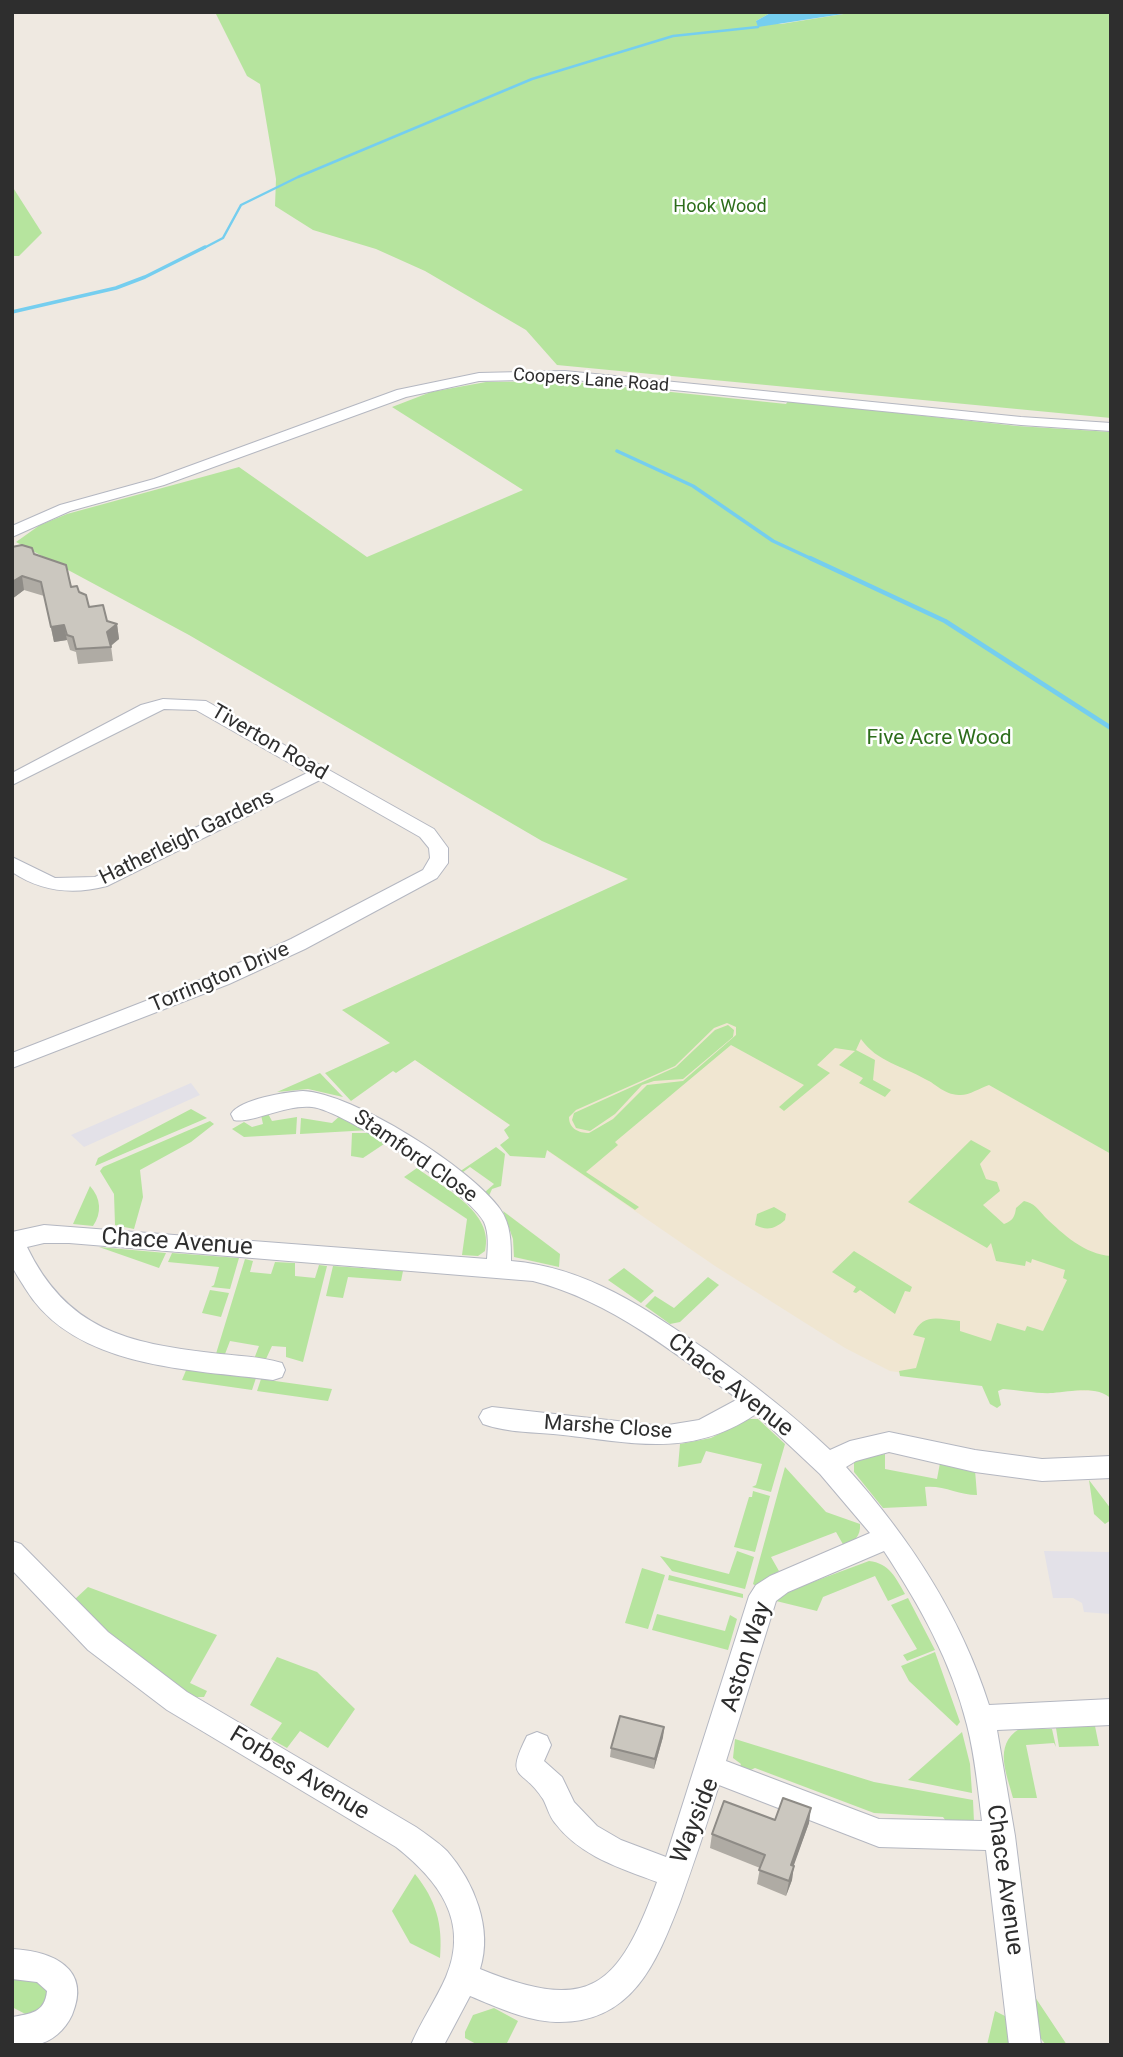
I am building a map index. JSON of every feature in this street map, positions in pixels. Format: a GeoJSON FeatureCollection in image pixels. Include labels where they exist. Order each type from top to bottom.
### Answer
{"type":"FeatureCollection","features":[{"type":"Feature","properties":{"kind":"street","name":"Coopers Lane Road"},"geometry":{"type":"LineString","coordinates":[[12,532],[65,508],[195,470],[402,393],[479,377],[565,375],[1021,421],[1111,427]]}},
{"type":"Feature","properties":{"kind":"street","name":"Tiverton Road"},"geometry":{"type":"LineString","coordinates":[[12,780],[147,709],[163,704],[189,703],[210,708],[432,837],[440,847],[441,859],[437,867],[421,879]]}},
{"type":"Feature","properties":{"kind":"street","name":"Hatherleigh Gardens"},"geometry":{"type":"LineString","coordinates":[[12,863],[33,878],[54,885],[80,886],[100,882],[321,773]]}},
{"type":"Feature","properties":{"kind":"street","name":"Torrington Drive"},"geometry":{"type":"LineString","coordinates":[[12,1061],[222,979],[298,944],[421,879]]}},
{"type":"Feature","properties":{"kind":"street","name":"Stamford Close"},"geometry":{"type":"LineString","coordinates":[[242,1114],[264,1104],[295,1099],[324,1101],[362,1118],[449,1177],[485,1206],[496,1225],[499,1267]]}},
{"type":"Feature","properties":{"kind":"street","name":"Chace Avenue"},"geometry":{"type":"LineString","coordinates":[[13,1241],[44,1234],[69,1234],[499,1267],[554,1276],[591,1288],[618,1302],[757,1400],[826,1465],[888,1537],[927,1595],[949,1638],[980,1719],[1000,1836],[1025,2045]]}},
{"type":"Feature","properties":{"kind":"street"},"geometry":{"type":"LineString","coordinates":[[13,1241],[33,1281],[49,1302],[89,1332],[120,1346],[151,1353],[274,1370]]}},
{"type":"Feature","properties":{"kind":"street","name":"Marshe Close"},"geometry":{"type":"LineString","coordinates":[[492,1418],[662,1436],[702,1430],[732,1418],[757,1400]]}},
{"type":"Feature","properties":{"kind":"street"},"geometry":{"type":"LineString","coordinates":[[826,1465],[850,1452],[889,1442],[975,1461],[1042,1470],[1111,1467]]}},
{"type":"Feature","properties":{"kind":"street","name":"Aston Way"},"geometry":{"type":"LineString","coordinates":[[712,1769],[754,1619],[766,1594],[779,1584],[888,1537]]}},
{"type":"Feature","properties":{"kind":"street","name":"Forbes Avenue"},"geometry":{"type":"LineString","coordinates":[[12,1552],[98,1642],[177,1701],[406,1837],[435,1860],[454,1885],[467,1918],[470,1951],[463,1977],[427,2045]]}},
{"type":"Feature","properties":{"kind":"street"},"geometry":{"type":"LineString","coordinates":[[980,1719],[1010,1715],[1111,1712]]}},
{"type":"Feature","properties":{"kind":"street"},"geometry":{"type":"LineString","coordinates":[[537,1745],[530,1759],[530,1767],[552,1787],[564,1812],[587,1836],[611,1850],[674,1875]]}},
{"type":"Feature","properties":{"kind":"street","name":"Wayside"},"geometry":{"type":"LineString","coordinates":[[463,1977],[531,2003],[562,2007],[587,2003],[630,1974],[643,1954],[712,1769],[878,1833],[1000,1836]]}},
{"type":"Feature","properties":{"kind":"street"},"geometry":{"type":"LineString","coordinates":[[12,1965],[41,1966],[54,1974],[63,1986],[60,2007],[48,2022],[32,2032],[13,2034]]}},
{"type":"Feature","properties":{"kind":"shaded area"},"geometry":{"type":"Polygon","coordinates":[[[629,879],[1111,1154],[1111,1391],[1015,1390],[890,1371],[845,1348],[715,1266],[342,1010],[629,879]]]}},
{"type":"Feature","properties":{"kind":"shaded area"},"geometry":{"type":"Polygon","coordinates":[[[191,1083],[200,1095],[84,1147],[71,1135],[191,1083]]]}},
{"type":"Feature","properties":{"kind":"shaded area"},"geometry":{"type":"Polygon","coordinates":[[[1044,1551],[1111,1552],[1111,1614],[1084,1612],[1082,1603],[1073,1598],[1053,1598],[1044,1551]]]}},
{"type":"Feature","properties":{"kind":"green space","name":"Hook Wood"},"geometry":{"type":"Polygon","coordinates":[[[215,12],[772,12],[756,21],[781,24],[856,12],[1111,12],[1111,418],[557,365],[526,330],[425,271],[376,249],[313,230],[275,206],[276,179],[260,84],[247,76],[215,12]]]}},
{"type":"Feature","properties":{"kind":"green space"},"geometry":{"type":"Polygon","coordinates":[[[12,186],[42,233],[19,256],[12,256],[12,186]]]}},
{"type":"Feature","properties":{"kind":"green space","name":"Five Acre Wood"},"geometry":{"type":"Polygon","coordinates":[[[566,381],[786,404],[788,401],[1017,426],[1111,432],[1111,1154],[989,1085],[963,1095],[945,1091],[882,1058],[861,1039],[856,1050],[875,1060],[873,1080],[891,1090],[885,1097],[859,1083],[863,1078],[839,1065],[855,1051],[835,1048],[817,1065],[830,1073],[784,1111],[779,1107],[804,1085],[731,1045],[615,1142],[618,1145],[586,1172],[639,1207],[635,1210],[547,1150],[545,1158],[510,1156],[500,1145],[509,1138],[504,1130],[510,1125],[415,1060],[396,1073],[393,1071],[351,1101],[325,1073],[390,1043],[342,1010],[628,879],[542,841],[189,635],[16,542],[40,525],[67,514],[239,467],[367,557],[523,490],[392,407],[431,392],[486,382],[566,381]],[[727,1023],[714,1028],[675,1066],[576,1110],[569,1117],[571,1125],[578,1131],[589,1133],[613,1119],[647,1085],[683,1081],[736,1035],[736,1027],[727,1023]]]}},
{"type":"Feature","properties":{"kind":"green space"},"geometry":{"type":"Polygon","coordinates":[[[728,1025],[734,1030],[733,1037],[683,1079],[654,1081],[642,1085],[615,1114],[590,1131],[576,1128],[572,1120],[574,1113],[676,1067],[715,1030],[728,1025]]]}},
{"type":"Feature","properties":{"kind":"green space"},"geometry":{"type":"Polygon","coordinates":[[[320,1073],[343,1097],[308,1089],[277,1092],[320,1073]]]}},
{"type":"Feature","properties":{"kind":"green space"},"geometry":{"type":"Polygon","coordinates":[[[191,1109],[207,1118],[95,1166],[98,1158],[191,1109]]]}},
{"type":"Feature","properties":{"kind":"green space"},"geometry":{"type":"Polygon","coordinates":[[[266,1110],[272,1121],[297,1117],[296,1134],[244,1137],[232,1129],[244,1122],[252,1127],[263,1124],[261,1115],[266,1110]]]}},
{"type":"Feature","properties":{"kind":"green space"},"geometry":{"type":"Polygon","coordinates":[[[342,1114],[370,1130],[300,1134],[301,1118],[332,1123],[342,1114]]]}},
{"type":"Feature","properties":{"kind":"green space"},"geometry":{"type":"Polygon","coordinates":[[[210,1121],[214,1124],[191,1142],[140,1170],[143,1197],[134,1229],[115,1225],[114,1194],[100,1171],[103,1167],[210,1121]]]}},
{"type":"Feature","properties":{"kind":"green space"},"geometry":{"type":"Polygon","coordinates":[[[352,1133],[369,1133],[384,1144],[363,1158],[351,1156],[352,1133]]]}},
{"type":"Feature","properties":{"kind":"green space"},"geometry":{"type":"Polygon","coordinates":[[[971,1140],[991,1151],[980,1164],[986,1179],[997,1182],[1000,1191],[983,1205],[1004,1224],[1013,1218],[1016,1208],[1024,1201],[1036,1207],[1052,1224],[1083,1248],[1111,1256],[1111,1399],[1091,1391],[1047,1393],[1003,1389],[998,1391],[1001,1405],[997,1408],[990,1404],[982,1386],[900,1376],[899,1371],[916,1368],[925,1338],[913,1335],[926,1320],[938,1318],[960,1321],[960,1331],[991,1341],[997,1323],[1025,1331],[1027,1326],[1043,1331],[1067,1280],[1063,1278],[1065,1270],[1032,1259],[1031,1263],[1026,1261],[1025,1266],[996,1261],[991,1243],[987,1248],[908,1202],[971,1140]]]}},
{"type":"Feature","properties":{"kind":"green space"},"geometry":{"type":"Polygon","coordinates":[[[496,1147],[505,1154],[501,1186],[492,1189],[489,1196],[485,1192],[494,1184],[470,1167],[459,1175],[459,1172],[496,1147]]]}},
{"type":"Feature","properties":{"kind":"green space"},"geometry":{"type":"Polygon","coordinates":[[[417,1168],[452,1192],[474,1213],[482,1224],[486,1237],[485,1251],[478,1256],[462,1255],[467,1219],[404,1177],[417,1168]]]}},
{"type":"Feature","properties":{"kind":"green space"},"geometry":{"type":"Polygon","coordinates":[[[90,1186],[98,1201],[96,1221],[93,1226],[73,1224],[90,1186]]]}},
{"type":"Feature","properties":{"kind":"green space"},"geometry":{"type":"Polygon","coordinates":[[[774,1207],[786,1214],[785,1220],[771,1228],[755,1225],[757,1214],[774,1207]]]}},
{"type":"Feature","properties":{"kind":"green space"},"geometry":{"type":"Polygon","coordinates":[[[503,1211],[560,1254],[559,1267],[514,1257],[513,1239],[503,1211]]]}},
{"type":"Feature","properties":{"kind":"green space"},"geometry":{"type":"Polygon","coordinates":[[[99,1247],[166,1253],[159,1268],[99,1247]]]}},
{"type":"Feature","properties":{"kind":"green space"},"geometry":{"type":"Polygon","coordinates":[[[854,1251],[912,1287],[910,1292],[905,1291],[895,1314],[860,1290],[853,1292],[856,1287],[832,1272],[854,1251]]]}},
{"type":"Feature","properties":{"kind":"green space"},"geometry":{"type":"Polygon","coordinates":[[[172,1253],[239,1258],[230,1289],[211,1287],[219,1267],[168,1262],[172,1253]]]}},
{"type":"Feature","properties":{"kind":"green space"},"geometry":{"type":"Polygon","coordinates":[[[245,1259],[253,1261],[250,1272],[271,1274],[275,1262],[295,1263],[295,1276],[315,1278],[319,1265],[327,1266],[303,1362],[286,1357],[286,1347],[272,1346],[266,1359],[254,1359],[259,1346],[230,1341],[225,1354],[215,1357],[245,1259]]]}},
{"type":"Feature","properties":{"kind":"green space"},"geometry":{"type":"Polygon","coordinates":[[[333,1266],[403,1271],[401,1281],[348,1277],[343,1298],[326,1296],[333,1266]]]}},
{"type":"Feature","properties":{"kind":"green space"},"geometry":{"type":"Polygon","coordinates":[[[624,1268],[654,1291],[641,1303],[608,1280],[624,1268]]]}},
{"type":"Feature","properties":{"kind":"green space"},"geometry":{"type":"Polygon","coordinates":[[[708,1277],[719,1285],[680,1322],[670,1324],[645,1306],[655,1296],[674,1308],[708,1277]]]}},
{"type":"Feature","properties":{"kind":"green space"},"geometry":{"type":"Polygon","coordinates":[[[210,1290],[229,1293],[221,1317],[202,1313],[210,1290]]]}},
{"type":"Feature","properties":{"kind":"green space"},"geometry":{"type":"Polygon","coordinates":[[[187,1368],[256,1378],[252,1390],[182,1380],[187,1368]]]}},
{"type":"Feature","properties":{"kind":"green space"},"geometry":{"type":"Polygon","coordinates":[[[261,1379],[332,1389],[328,1401],[257,1391],[261,1379]]]}},
{"type":"Feature","properties":{"kind":"green space"},"geometry":{"type":"Polygon","coordinates":[[[748,1419],[758,1419],[785,1444],[771,1492],[752,1487],[756,1485],[762,1464],[706,1451],[701,1463],[678,1467],[680,1444],[711,1438],[748,1419]]]}},
{"type":"Feature","properties":{"kind":"green space"},"geometry":{"type":"Polygon","coordinates":[[[885,1454],[885,1469],[937,1479],[940,1463],[975,1470],[977,1495],[925,1487],[927,1506],[883,1508],[854,1472],[854,1460],[885,1454]]]}},
{"type":"Feature","properties":{"kind":"green space"},"geometry":{"type":"Polygon","coordinates":[[[785,1467],[826,1512],[860,1524],[859,1532],[854,1540],[844,1546],[836,1532],[771,1557],[779,1571],[756,1586],[753,1584],[785,1467]]]}},
{"type":"Feature","properties":{"kind":"green space"},"geometry":{"type":"Polygon","coordinates":[[[1089,1480],[1111,1509],[1111,1520],[1105,1524],[1094,1514],[1089,1480]]]}},
{"type":"Feature","properties":{"kind":"green space"},"geometry":{"type":"Polygon","coordinates":[[[753,1491],[770,1496],[755,1552],[734,1547],[753,1491]]]}},
{"type":"Feature","properties":{"kind":"green space"},"geometry":{"type":"Polygon","coordinates":[[[737,1551],[754,1557],[745,1589],[672,1571],[660,1556],[729,1574],[737,1551]]]}},
{"type":"Feature","properties":{"kind":"green space"},"geometry":{"type":"Polygon","coordinates":[[[869,1561],[887,1568],[905,1594],[888,1601],[875,1576],[823,1597],[817,1611],[772,1600],[775,1596],[869,1561]]]}},
{"type":"Feature","properties":{"kind":"green space"},"geometry":{"type":"Polygon","coordinates":[[[642,1568],[665,1575],[648,1629],[625,1623],[642,1568]]]}},
{"type":"Feature","properties":{"kind":"green space"},"geometry":{"type":"Polygon","coordinates":[[[669,1575],[743,1594],[743,1598],[668,1580],[669,1575]]]}},
{"type":"Feature","properties":{"kind":"green space"},"geometry":{"type":"Polygon","coordinates":[[[88,1587],[217,1635],[190,1683],[207,1691],[204,1697],[190,1697],[108,1632],[74,1600],[88,1587]]]}},
{"type":"Feature","properties":{"kind":"green space"},"geometry":{"type":"Polygon","coordinates":[[[908,1598],[935,1650],[907,1661],[903,1655],[917,1649],[891,1605],[908,1598]]]}},
{"type":"Feature","properties":{"kind":"green space"},"geometry":{"type":"Polygon","coordinates":[[[657,1614],[725,1631],[730,1615],[737,1619],[728,1650],[652,1630],[657,1614]]]}},
{"type":"Feature","properties":{"kind":"green space"},"geometry":{"type":"Polygon","coordinates":[[[935,1652],[960,1722],[957,1726],[909,1681],[901,1666],[935,1652]]]}},
{"type":"Feature","properties":{"kind":"green space"},"geometry":{"type":"Polygon","coordinates":[[[277,1657],[317,1672],[355,1709],[328,1748],[300,1731],[287,1748],[271,1739],[282,1723],[250,1705],[277,1657]]]}},
{"type":"Feature","properties":{"kind":"green space"},"geometry":{"type":"Polygon","coordinates":[[[1095,1726],[1099,1746],[1059,1747],[1056,1728],[1095,1726]]]}},
{"type":"Feature","properties":{"kind":"green space"},"geometry":{"type":"Polygon","coordinates":[[[1019,1729],[1052,1729],[1056,1747],[1054,1743],[1026,1745],[1037,1798],[1013,1798],[1008,1779],[1004,1752],[1011,1736],[1019,1729]]]}},
{"type":"Feature","properties":{"kind":"green space"},"geometry":{"type":"Polygon","coordinates":[[[962,1732],[970,1764],[972,1793],[908,1780],[962,1732]]]}},
{"type":"Feature","properties":{"kind":"green space"},"geometry":{"type":"Polygon","coordinates":[[[735,1739],[874,1782],[973,1800],[974,1822],[950,1826],[943,1817],[874,1813],[755,1768],[744,1773],[738,1770],[741,1764],[733,1758],[735,1739]]]}},
{"type":"Feature","properties":{"kind":"green space"},"geometry":{"type":"Polygon","coordinates":[[[1017,1870],[1020,1870],[1035,1997],[1067,2045],[1046,2045],[1033,2029],[1017,1870]]]}},
{"type":"Feature","properties":{"kind":"green space"},"geometry":{"type":"Polygon","coordinates":[[[415,1874],[433,1903],[439,1923],[440,1958],[410,1943],[392,1911],[415,1874]]]}},
{"type":"Feature","properties":{"kind":"green space"},"geometry":{"type":"Polygon","coordinates":[[[12,1970],[30,1970],[57,1992],[31,2017],[12,2007],[12,1970]]]}},
{"type":"Feature","properties":{"kind":"green space"},"geometry":{"type":"Polygon","coordinates":[[[494,2008],[518,2021],[506,2045],[478,2045],[465,2038],[473,2015],[494,2008]]]}},
{"type":"Feature","properties":{"kind":"green space"},"geometry":{"type":"Polygon","coordinates":[[[995,2011],[1009,2018],[1013,2045],[987,2045],[995,2011]]]}},
{"type":"Feature","properties":{"kind":"water"},"geometry":{"type":"Polygon","coordinates":[[[772,12],[856,12],[758,27],[756,21],[772,12]]]}},
{"type":"Feature","properties":{"kind":"building"},"geometry":{"type":"Polygon","coordinates":[[[22,545],[32,548],[34,554],[66,565],[71,587],[77,586],[79,592],[86,595],[89,607],[103,605],[107,621],[117,624],[107,632],[111,647],[76,649],[73,637],[67,635],[64,625],[51,627],[41,582],[22,576],[12,582],[12,547],[22,545]]]}},
{"type":"Feature","properties":{"kind":"building"},"geometry":{"type":"Polygon","coordinates":[[[620,1716],[664,1727],[655,1759],[611,1748],[620,1716]]]}},
{"type":"Feature","properties":{"kind":"building"},"geometry":{"type":"Polygon","coordinates":[[[783,1798],[811,1808],[791,1865],[794,1866],[789,1881],[759,1870],[765,1855],[712,1834],[724,1801],[775,1820],[783,1798]]]}},
{"type":"Feature","properties":{"kind":"waterway"},"geometry":{"type":"LineString","coordinates":[[202,249],[223,238],[241,205],[298,177],[532,79],[673,36],[758,27]]}},
{"type":"Feature","properties":{"kind":"waterway"},"geometry":{"type":"LineString","coordinates":[[12,312],[116,288],[145,277],[205,247]]}},
{"type":"Feature","properties":{"kind":"waterway"},"geometry":{"type":"LineString","coordinates":[[617,451],[693,486],[773,541],[814,560]]}},
{"type":"Feature","properties":{"kind":"waterway"},"geometry":{"type":"LineString","coordinates":[[810,558],[945,621],[1111,728]]}}]}
